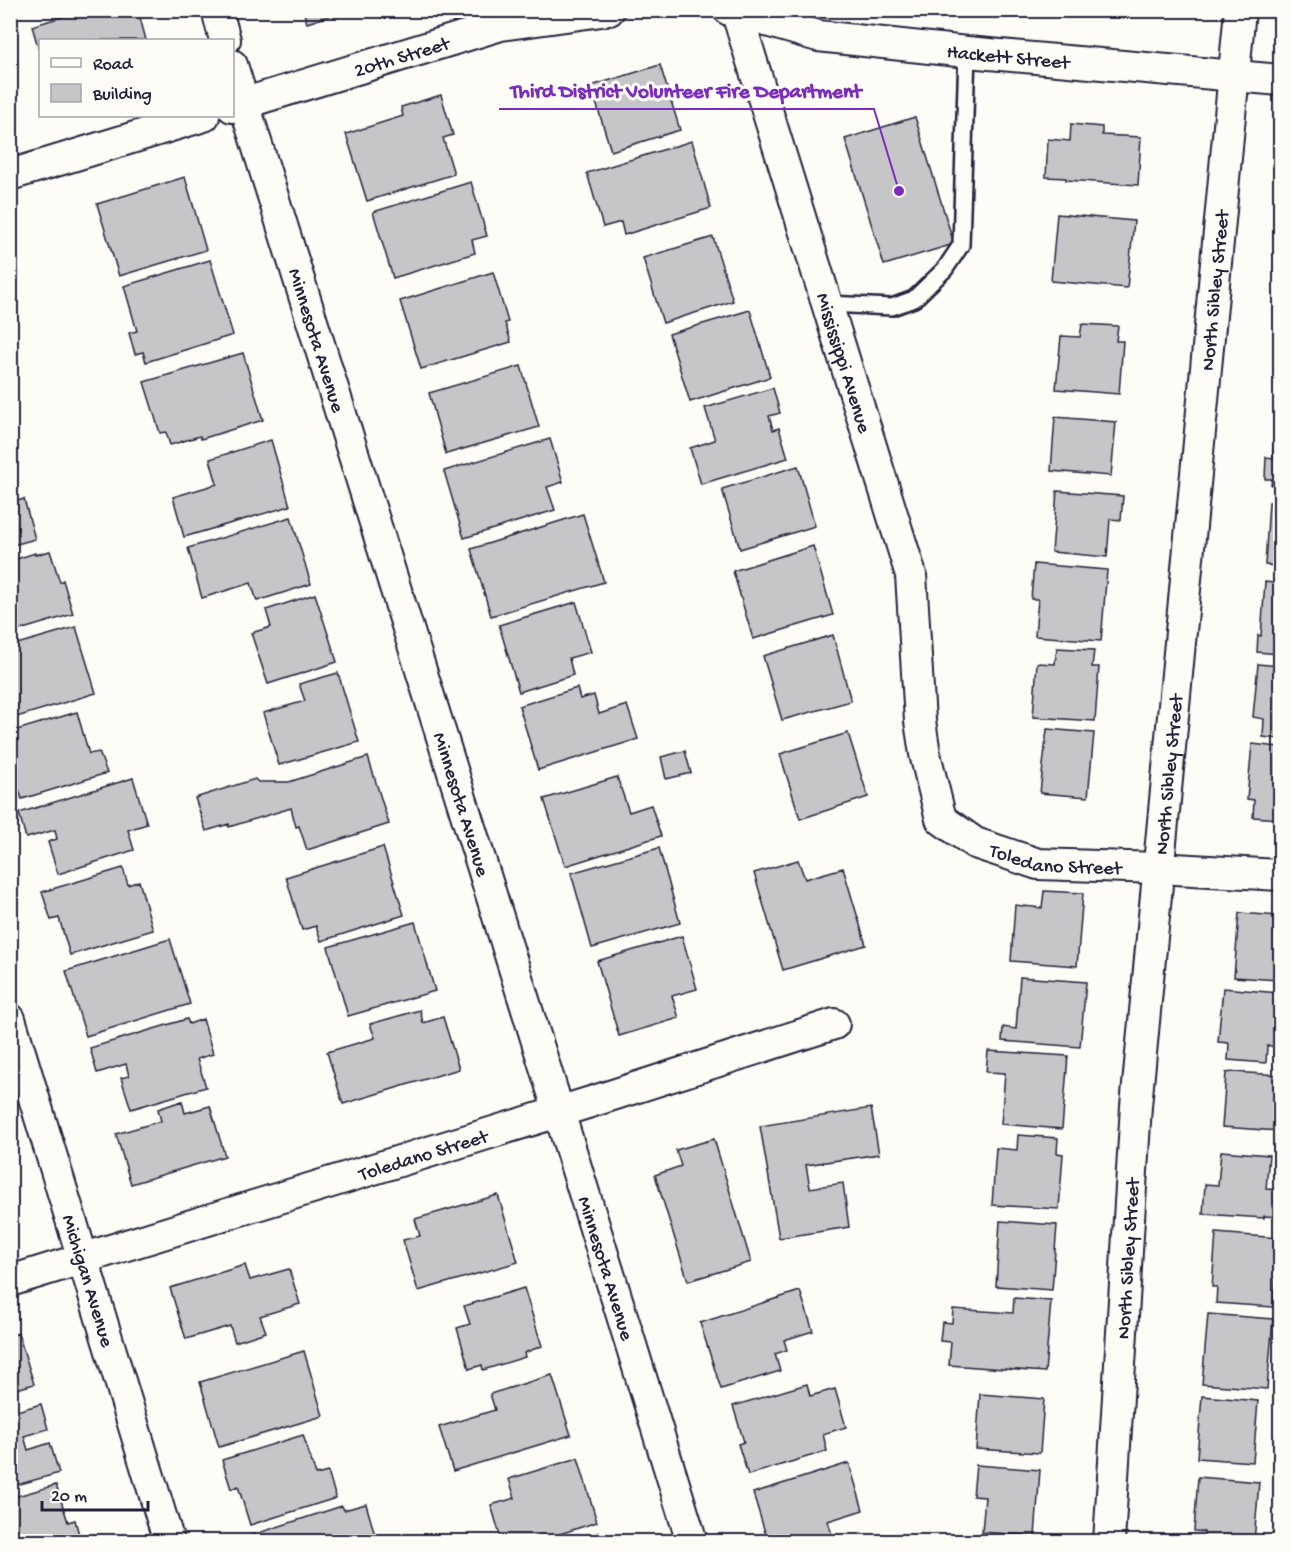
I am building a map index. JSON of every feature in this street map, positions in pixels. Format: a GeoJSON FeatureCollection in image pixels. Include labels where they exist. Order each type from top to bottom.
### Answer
{"type":"FeatureCollection","features":[{"type":"Feature","properties":{"kind":"street"},"geometry":{"type":"LineString","coordinates":[[217,10],[225,39]]}},
{"type":"Feature","properties":{"kind":"street","name":"20th Street"},"geometry":{"type":"LineString","coordinates":[[238,105],[501,25],[609,10]]}},
{"type":"Feature","properties":{"kind":"street","name":"North Sibley Street"},"geometry":{"type":"LineString","coordinates":[[1109,1542],[1136,1106],[1240,10]]}},
{"type":"Feature","properties":{"kind":"street","name":"Hackett Street"},"geometry":{"type":"LineString","coordinates":[[734,11],[818,36],[967,52],[1281,80]]}},
{"type":"Feature","properties":{"kind":"street","name":"Mississippi Avenue"},"geometry":{"type":"LineString","coordinates":[[734,11],[828,304],[911,575],[920,721]]}},
{"type":"Feature","properties":{"kind":"street","name":"Minnesota Avenue"},"geometry":{"type":"LineString","coordinates":[[234,78],[238,105],[559,1112],[692,1542]]}},
{"type":"Feature","properties":{"kind":"street"},"geometry":{"type":"LineString","coordinates":[[10,175],[201,117]]}},
{"type":"Feature","properties":{"kind":"street","name":"Toledano Street"},"geometry":{"type":"LineString","coordinates":[[920,721],[925,754],[941,819],[975,843],[1038,864],[1281,875]]}},
{"type":"Feature","properties":{"kind":"street","name":"Michigan Avenue"},"geometry":{"type":"LineString","coordinates":[[10,1019],[170,1542]]}},
{"type":"Feature","properties":{"kind":"street","name":"Toledano Street"},"geometry":{"type":"LineString","coordinates":[[10,1281],[559,1112],[834,1024]]}},
{"type":"Feature","properties":{"kind":"lane"},"geometry":{"type":"LineString","coordinates":[[828,304],[892,307],[914,299],[945,269],[961,245],[967,52]]}},
{"type":"Feature","properties":{"kind":"building"},"geometry":{"type":"Polygon","coordinates":[[[84,10],[138,10],[146,39],[39,39],[39,50],[32,26],[84,10]]]}},
{"type":"Feature","properties":{"kind":"building"},"geometry":{"type":"Polygon","coordinates":[[[303,10],[348,10],[307,23],[303,10]]]}},
{"type":"Feature","properties":{"kind":"building"},"geometry":{"type":"Polygon","coordinates":[[[660,65],[680,130],[611,151],[591,86],[660,65]]]}},
{"type":"Feature","properties":{"kind":"building"},"geometry":{"type":"Polygon","coordinates":[[[441,95],[453,135],[443,138],[454,174],[367,201],[346,134],[403,116],[401,107],[441,95]]]}},
{"type":"Feature","properties":{"kind":"building"},"geometry":{"type":"Polygon","coordinates":[[[915,117],[954,244],[884,265],[845,139],[915,117]]]}},
{"type":"Feature","properties":{"kind":"building"},"geometry":{"type":"Polygon","coordinates":[[[1071,124],[1102,127],[1102,135],[1141,137],[1138,185],[1046,177],[1048,139],[1070,141],[1071,124]]]}},
{"type":"Feature","properties":{"kind":"building"},"geometry":{"type":"Polygon","coordinates":[[[692,141],[711,208],[624,235],[621,222],[603,227],[587,173],[692,141]]]}},
{"type":"Feature","properties":{"kind":"building"},"geometry":{"type":"Polygon","coordinates":[[[185,177],[206,250],[119,276],[97,204],[185,177]]]}},
{"type":"Feature","properties":{"kind":"building"},"geometry":{"type":"Polygon","coordinates":[[[471,182],[487,236],[472,240],[475,253],[393,278],[373,212],[471,182]]]}},
{"type":"Feature","properties":{"kind":"building"},"geometry":{"type":"Polygon","coordinates":[[[1057,214],[1134,221],[1127,288],[1051,281],[1057,214]]]}},
{"type":"Feature","properties":{"kind":"building"},"geometry":{"type":"Polygon","coordinates":[[[713,237],[733,301],[663,323],[643,258],[713,237]]]}},
{"type":"Feature","properties":{"kind":"building"},"geometry":{"type":"Polygon","coordinates":[[[210,260],[233,335],[146,362],[143,352],[135,354],[129,333],[137,331],[124,286],[210,260]]]}},
{"type":"Feature","properties":{"kind":"building"},"geometry":{"type":"Polygon","coordinates":[[[493,272],[508,322],[505,323],[511,342],[421,369],[400,301],[493,272]]]}},
{"type":"Feature","properties":{"kind":"building"},"geometry":{"type":"Polygon","coordinates":[[[750,310],[770,377],[690,402],[669,334],[750,310]]]}},
{"type":"Feature","properties":{"kind":"building"},"geometry":{"type":"Polygon","coordinates":[[[1082,324],[1118,326],[1116,341],[1123,341],[1119,394],[1056,389],[1061,336],[1080,337],[1082,324]]]}},
{"type":"Feature","properties":{"kind":"building"},"geometry":{"type":"Polygon","coordinates":[[[243,353],[263,420],[201,439],[200,436],[170,445],[166,432],[160,433],[144,382],[243,353]]]}},
{"type":"Feature","properties":{"kind":"building"},"geometry":{"type":"Polygon","coordinates":[[[521,366],[539,427],[446,454],[429,393],[521,366]]]}},
{"type":"Feature","properties":{"kind":"building"},"geometry":{"type":"Polygon","coordinates":[[[773,388],[780,413],[769,416],[773,430],[779,428],[788,458],[701,484],[690,448],[715,440],[705,408],[773,388]]]}},
{"type":"Feature","properties":{"kind":"building"},"geometry":{"type":"Polygon","coordinates":[[[1055,417],[1116,422],[1111,476],[1051,471],[1055,417]]]}},
{"type":"Feature","properties":{"kind":"building"},"geometry":{"type":"Polygon","coordinates":[[[1275,420],[1280,420],[1280,485],[1271,485],[1272,479],[1265,479],[1266,457],[1273,458],[1275,420]]]}},
{"type":"Feature","properties":{"kind":"building"},"geometry":{"type":"Polygon","coordinates":[[[550,439],[563,482],[547,487],[555,510],[464,538],[444,471],[550,439]]]}},
{"type":"Feature","properties":{"kind":"building"},"geometry":{"type":"Polygon","coordinates":[[[271,440],[290,506],[184,537],[173,497],[217,484],[210,459],[271,440]]]}},
{"type":"Feature","properties":{"kind":"building"},"geometry":{"type":"Polygon","coordinates":[[[798,466],[815,526],[740,549],[722,489],[798,466]]]}},
{"type":"Feature","properties":{"kind":"building"},"geometry":{"type":"Polygon","coordinates":[[[1057,491],[1123,496],[1121,520],[1110,519],[1107,557],[1052,552],[1057,491]]]}},
{"type":"Feature","properties":{"kind":"building"},"geometry":{"type":"Polygon","coordinates":[[[24,499],[35,539],[10,546],[10,503],[24,499]]]}},
{"type":"Feature","properties":{"kind":"building"},"geometry":{"type":"Polygon","coordinates":[[[1269,502],[1280,502],[1280,566],[1265,565],[1269,502]]]}},
{"type":"Feature","properties":{"kind":"building"},"geometry":{"type":"Polygon","coordinates":[[[583,514],[604,582],[491,616],[471,549],[583,514]]]}},
{"type":"Feature","properties":{"kind":"building"},"geometry":{"type":"Polygon","coordinates":[[[291,517],[311,584],[257,601],[251,583],[202,598],[188,548],[291,517]]]}},
{"type":"Feature","properties":{"kind":"building"},"geometry":{"type":"Polygon","coordinates":[[[813,546],[833,615],[753,639],[733,571],[813,546]]]}},
{"type":"Feature","properties":{"kind":"building"},"geometry":{"type":"Polygon","coordinates":[[[50,551],[60,582],[63,580],[73,614],[10,633],[10,561],[50,551]]]}},
{"type":"Feature","properties":{"kind":"building"},"geometry":{"type":"Polygon","coordinates":[[[1034,564],[1107,570],[1101,641],[1035,636],[1038,599],[1031,599],[1034,564]]]}},
{"type":"Feature","properties":{"kind":"building"},"geometry":{"type":"Polygon","coordinates":[[[1265,582],[1280,584],[1280,654],[1257,652],[1258,635],[1261,636],[1265,582]]]}},
{"type":"Feature","properties":{"kind":"building"},"geometry":{"type":"Polygon","coordinates":[[[315,594],[337,662],[268,684],[251,633],[271,627],[266,610],[315,594]]]}},
{"type":"Feature","properties":{"kind":"building"},"geometry":{"type":"Polygon","coordinates":[[[576,602],[591,652],[569,658],[573,675],[519,692],[499,625],[576,602]]]}},
{"type":"Feature","properties":{"kind":"building"},"geometry":{"type":"Polygon","coordinates":[[[76,627],[96,693],[10,719],[10,646],[76,627]]]}},
{"type":"Feature","properties":{"kind":"building"},"geometry":{"type":"Polygon","coordinates":[[[833,635],[851,701],[782,720],[763,656],[833,635]]]}},
{"type":"Feature","properties":{"kind":"building"},"geometry":{"type":"Polygon","coordinates":[[[1057,648],[1094,650],[1092,667],[1099,667],[1095,721],[1033,717],[1037,663],[1055,664],[1057,648]]]}},
{"type":"Feature","properties":{"kind":"building"},"geometry":{"type":"Polygon","coordinates":[[[1258,664],[1280,666],[1280,739],[1263,737],[1264,719],[1253,717],[1258,664]]]}},
{"type":"Feature","properties":{"kind":"building"},"geometry":{"type":"Polygon","coordinates":[[[338,673],[359,742],[279,765],[263,713],[305,701],[299,684],[338,673]]]}},
{"type":"Feature","properties":{"kind":"building"},"geometry":{"type":"Polygon","coordinates":[[[577,688],[580,699],[594,695],[599,714],[627,705],[638,739],[538,770],[519,706],[577,688]]]}},
{"type":"Feature","properties":{"kind":"building"},"geometry":{"type":"Polygon","coordinates":[[[77,712],[89,754],[99,752],[107,773],[22,799],[10,762],[10,732],[77,712]]]}},
{"type":"Feature","properties":{"kind":"building"},"geometry":{"type":"Polygon","coordinates":[[[1047,729],[1094,733],[1088,797],[1040,793],[1047,729]]]}},
{"type":"Feature","properties":{"kind":"building"},"geometry":{"type":"Polygon","coordinates":[[[848,733],[868,797],[800,819],[780,754],[848,733]]]}},
{"type":"Feature","properties":{"kind":"building"},"geometry":{"type":"Polygon","coordinates":[[[1252,744],[1280,747],[1280,819],[1253,817],[1254,800],[1247,799],[1252,744]]]}},
{"type":"Feature","properties":{"kind":"building"},"geometry":{"type":"Polygon","coordinates":[[[685,751],[691,773],[666,779],[661,757],[685,751]]]}},
{"type":"Feature","properties":{"kind":"building"},"geometry":{"type":"Polygon","coordinates":[[[368,757],[389,824],[307,850],[299,826],[296,827],[291,808],[229,827],[229,824],[206,831],[195,798],[255,779],[258,782],[289,782],[368,757]]]}},
{"type":"Feature","properties":{"kind":"building"},"geometry":{"type":"Polygon","coordinates":[[[617,777],[629,812],[651,805],[661,836],[565,866],[544,799],[617,777]]]}},
{"type":"Feature","properties":{"kind":"building"},"geometry":{"type":"Polygon","coordinates":[[[133,778],[147,824],[128,830],[134,850],[58,874],[48,842],[57,839],[55,830],[26,838],[19,813],[133,778]]]}},
{"type":"Feature","properties":{"kind":"building"},"geometry":{"type":"Polygon","coordinates":[[[383,847],[404,915],[321,941],[316,926],[302,930],[286,877],[383,847]]]}},
{"type":"Feature","properties":{"kind":"building"},"geometry":{"type":"Polygon","coordinates":[[[659,848],[680,923],[592,948],[571,873],[659,848]]]}},
{"type":"Feature","properties":{"kind":"building"},"geometry":{"type":"Polygon","coordinates":[[[798,860],[805,879],[843,868],[866,945],[783,970],[754,873],[798,860]]]}},
{"type":"Feature","properties":{"kind":"building"},"geometry":{"type":"Polygon","coordinates":[[[123,868],[128,885],[139,881],[153,930],[70,955],[59,918],[51,920],[42,892],[123,868]]]}},
{"type":"Feature","properties":{"kind":"building"},"geometry":{"type":"Polygon","coordinates":[[[1044,891],[1083,893],[1077,966],[1011,961],[1015,905],[1042,908],[1044,891]]]}},
{"type":"Feature","properties":{"kind":"building"},"geometry":{"type":"Polygon","coordinates":[[[1239,913],[1280,916],[1280,980],[1234,977],[1239,913]]]}},
{"type":"Feature","properties":{"kind":"building"},"geometry":{"type":"Polygon","coordinates":[[[415,922],[435,991],[348,1016],[328,947],[415,922]]]}},
{"type":"Feature","properties":{"kind":"building"},"geometry":{"type":"Polygon","coordinates":[[[682,936],[697,989],[672,996],[679,1018],[619,1036],[597,961],[682,936]]]}},
{"type":"Feature","properties":{"kind":"building"},"geometry":{"type":"Polygon","coordinates":[[[170,939],[190,1004],[86,1036],[66,971],[170,939]]]}},
{"type":"Feature","properties":{"kind":"building"},"geometry":{"type":"Polygon","coordinates":[[[1020,977],[1086,982],[1080,1047],[1002,1041],[1003,1027],[1016,1029],[1020,977]]]}},
{"type":"Feature","properties":{"kind":"building"},"geometry":{"type":"Polygon","coordinates":[[[1223,988],[1280,993],[1280,1047],[1267,1046],[1266,1063],[1228,1060],[1229,1043],[1218,1042],[1223,988]]]}},
{"type":"Feature","properties":{"kind":"building"},"geometry":{"type":"Polygon","coordinates":[[[420,1010],[423,1023],[443,1017],[459,1069],[343,1104],[327,1052],[375,1038],[370,1024],[420,1010]]]}},
{"type":"Feature","properties":{"kind":"building"},"geometry":{"type":"Polygon","coordinates":[[[187,1019],[189,1024],[203,1019],[213,1054],[197,1059],[206,1087],[131,1109],[121,1078],[129,1076],[126,1064],[97,1073],[90,1048],[187,1019]]]}},
{"type":"Feature","properties":{"kind":"building"},"geometry":{"type":"Polygon","coordinates":[[[988,1051],[1068,1056],[1062,1129],[1001,1124],[1005,1073],[986,1072],[988,1051]]]}},
{"type":"Feature","properties":{"kind":"building"},"geometry":{"type":"Polygon","coordinates":[[[1226,1073],[1280,1075],[1280,1131],[1222,1127],[1226,1073]]]}},
{"type":"Feature","properties":{"kind":"building"},"geometry":{"type":"Polygon","coordinates":[[[182,1101],[185,1113],[210,1106],[225,1156],[131,1184],[116,1134],[161,1121],[158,1109],[182,1101]]]}},
{"type":"Feature","properties":{"kind":"building"},"geometry":{"type":"Polygon","coordinates":[[[871,1108],[879,1154],[806,1165],[810,1188],[843,1183],[849,1227],[779,1238],[760,1126],[871,1108]]]}},
{"type":"Feature","properties":{"kind":"building"},"geometry":{"type":"Polygon","coordinates":[[[1018,1135],[1058,1138],[1057,1153],[1063,1154],[1059,1209],[992,1205],[996,1148],[1017,1150],[1018,1135]]]}},
{"type":"Feature","properties":{"kind":"building"},"geometry":{"type":"Polygon","coordinates":[[[714,1139],[751,1262],[688,1281],[655,1175],[681,1166],[676,1150],[714,1139]]]}},
{"type":"Feature","properties":{"kind":"building"},"geometry":{"type":"Polygon","coordinates":[[[1221,1151],[1269,1155],[1266,1189],[1280,1190],[1280,1217],[1203,1214],[1205,1184],[1218,1185],[1221,1151]]]}},
{"type":"Feature","properties":{"kind":"building"},"geometry":{"type":"Polygon","coordinates":[[[498,1195],[518,1262],[418,1291],[403,1240],[420,1236],[415,1219],[498,1195]]]}},
{"type":"Feature","properties":{"kind":"building"},"geometry":{"type":"Polygon","coordinates":[[[1000,1221],[1057,1225],[1052,1290],[996,1286],[1000,1221]]]}},
{"type":"Feature","properties":{"kind":"building"},"geometry":{"type":"Polygon","coordinates":[[[1216,1233],[1279,1238],[1273,1307],[1216,1303],[1217,1287],[1212,1287],[1216,1233]]]}},
{"type":"Feature","properties":{"kind":"building"},"geometry":{"type":"Polygon","coordinates":[[[245,1265],[250,1280],[289,1269],[300,1304],[260,1316],[266,1332],[235,1342],[230,1326],[186,1339],[170,1288],[245,1265]]]}},
{"type":"Feature","properties":{"kind":"building"},"geometry":{"type":"Polygon","coordinates":[[[524,1288],[542,1346],[524,1353],[525,1357],[483,1370],[482,1365],[469,1369],[457,1328],[470,1324],[464,1306],[524,1288]]]}},
{"type":"Feature","properties":{"kind":"building"},"geometry":{"type":"Polygon","coordinates":[[[800,1291],[813,1331],[784,1340],[787,1350],[775,1354],[780,1371],[721,1389],[700,1323],[800,1291]]]}},
{"type":"Feature","properties":{"kind":"building"},"geometry":{"type":"Polygon","coordinates":[[[1014,1298],[1051,1301],[1045,1372],[949,1365],[951,1342],[940,1341],[942,1322],[952,1323],[953,1309],[1013,1313],[1014,1298]]]}},
{"type":"Feature","properties":{"kind":"building"},"geometry":{"type":"Polygon","coordinates":[[[1208,1314],[1273,1319],[1267,1389],[1202,1384],[1208,1314]]]}},
{"type":"Feature","properties":{"kind":"building"},"geometry":{"type":"Polygon","coordinates":[[[18,1333],[34,1384],[10,1391],[10,1336],[18,1333]]]}},
{"type":"Feature","properties":{"kind":"building"},"geometry":{"type":"Polygon","coordinates":[[[304,1351],[323,1416],[219,1447],[200,1382],[304,1351]]]}},
{"type":"Feature","properties":{"kind":"building"},"geometry":{"type":"Polygon","coordinates":[[[552,1375],[571,1435],[453,1471],[439,1427],[495,1410],[490,1394],[552,1375]]]}},
{"type":"Feature","properties":{"kind":"building"},"geometry":{"type":"Polygon","coordinates":[[[807,1384],[810,1396],[835,1389],[846,1427],[823,1434],[827,1451],[748,1475],[738,1444],[744,1442],[733,1406],[807,1384]]]}},
{"type":"Feature","properties":{"kind":"building"},"geometry":{"type":"Polygon","coordinates":[[[980,1394],[1044,1399],[1040,1453],[976,1449],[980,1394]]]}},
{"type":"Feature","properties":{"kind":"building"},"geometry":{"type":"Polygon","coordinates":[[[1202,1396],[1258,1401],[1253,1462],[1197,1458],[1202,1396]]]}},
{"type":"Feature","properties":{"kind":"building"},"geometry":{"type":"Polygon","coordinates":[[[41,1404],[48,1429],[24,1436],[28,1450],[50,1443],[59,1473],[10,1487],[10,1413],[41,1404]]]}},
{"type":"Feature","properties":{"kind":"building"},"geometry":{"type":"Polygon","coordinates":[[[303,1435],[316,1475],[328,1472],[336,1498],[250,1525],[238,1486],[231,1489],[222,1460],[303,1435]]]}},
{"type":"Feature","properties":{"kind":"building"},"geometry":{"type":"Polygon","coordinates":[[[578,1458],[597,1522],[535,1542],[502,1542],[491,1505],[515,1498],[509,1479],[578,1458]]]}},
{"type":"Feature","properties":{"kind":"building"},"geometry":{"type":"Polygon","coordinates":[[[849,1463],[863,1510],[828,1521],[834,1542],[768,1542],[753,1493],[849,1463]]]}},
{"type":"Feature","properties":{"kind":"building"},"geometry":{"type":"Polygon","coordinates":[[[976,1465],[1040,1470],[1035,1536],[982,1532],[985,1497],[973,1496],[976,1465]]]}},
{"type":"Feature","properties":{"kind":"building"},"geometry":{"type":"Polygon","coordinates":[[[1198,1477],[1259,1482],[1254,1542],[1204,1542],[1204,1532],[1194,1531],[1198,1477]]]}},
{"type":"Feature","properties":{"kind":"building"},"geometry":{"type":"Polygon","coordinates":[[[56,1485],[68,1522],[75,1520],[81,1542],[10,1542],[10,1498],[56,1485]]]}},
{"type":"Feature","properties":{"kind":"building"},"geometry":{"type":"Polygon","coordinates":[[[366,1504],[377,1542],[250,1542],[249,1536],[342,1506],[344,1510],[366,1504]]]}},
{"type":"Feature","properties":{"kind":"building"},"geometry":{"type":"Polygon","coordinates":[[[600,1532],[603,1542],[568,1542],[600,1532]]]}},
{"type":"Feature","properties":{"kind":"place","name":"Third District Volunteer Fire Department"},"geometry":{"type":"Point","coordinates":[899,191]}}]}
